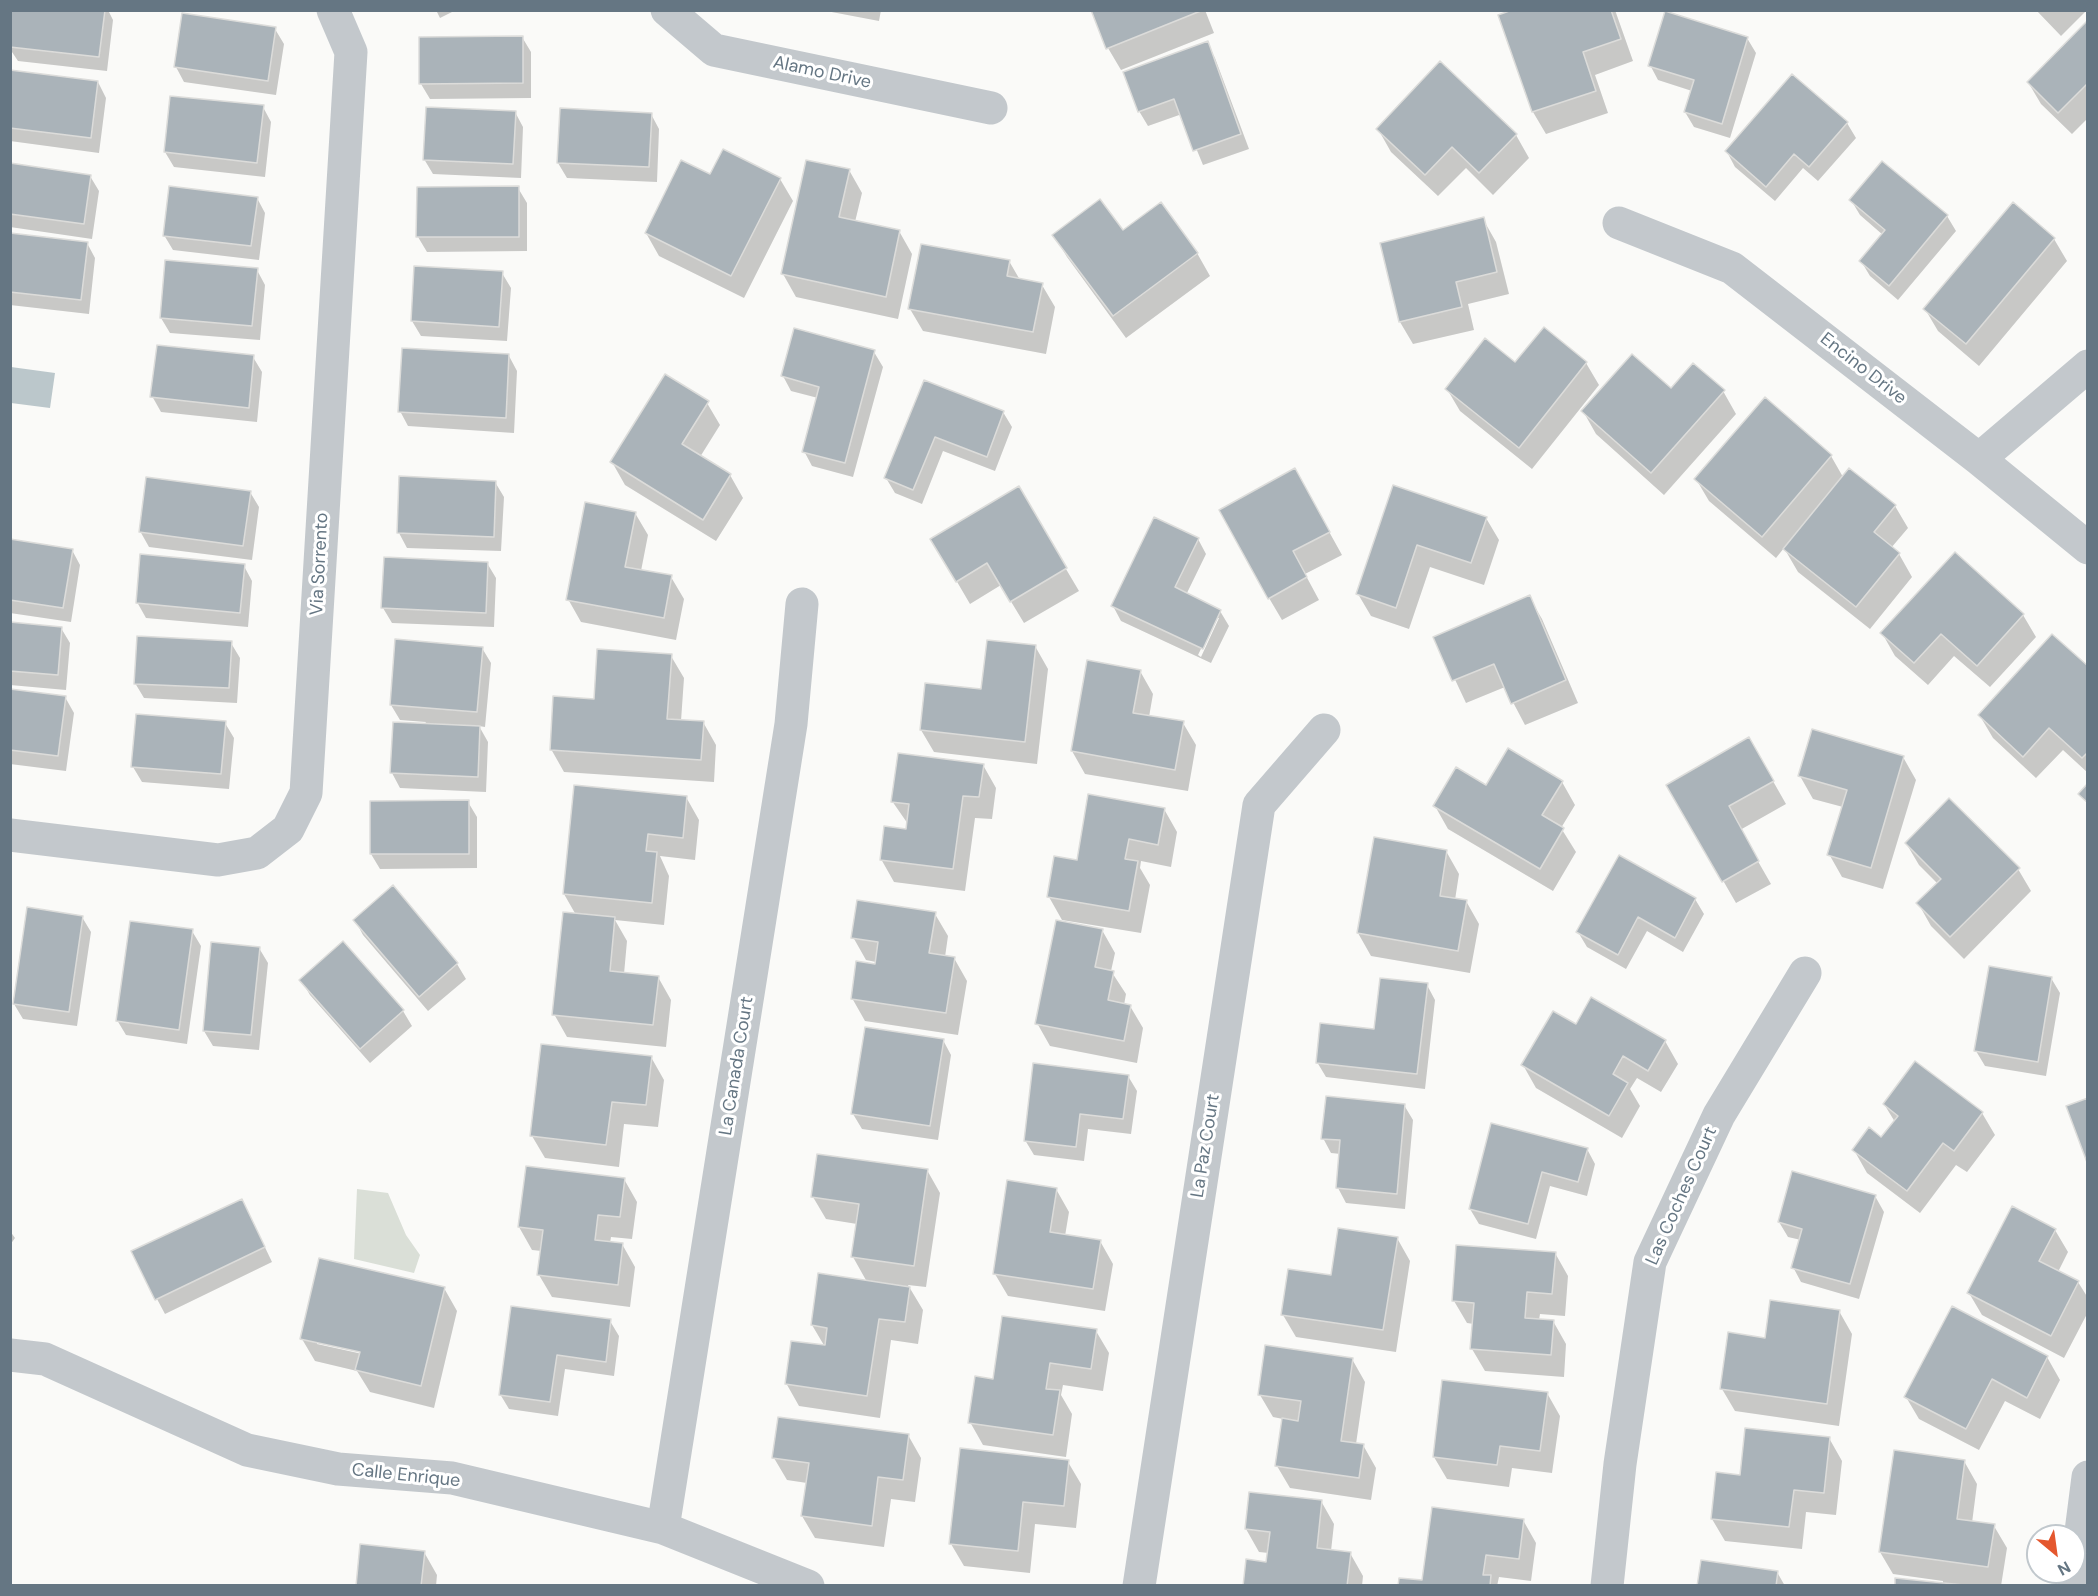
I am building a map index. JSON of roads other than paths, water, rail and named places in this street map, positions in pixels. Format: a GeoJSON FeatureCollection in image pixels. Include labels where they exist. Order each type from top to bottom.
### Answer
{"type":"FeatureCollection","features":[{"type":"Feature","properties":{"kind":"street","name":"Via Sorrento"},"geometry":{"type":"LineString","coordinates":[[10,835],[218,860],[257,853],[288,829],[306,793],[351,52],[333,10]]}},
{"type":"Feature","properties":{"kind":"street","name":"Alamo Drive"},"geometry":{"type":"LineString","coordinates":[[667,10],[714,50],[991,108]]}},
{"type":"Feature","properties":{"kind":"street","name":"Encino Drive"},"geometry":{"type":"LineString","coordinates":[[1619,223],[1732,268],[1979,459],[2088,548]]}},
{"type":"Feature","properties":{"kind":"street"},"geometry":{"type":"LineString","coordinates":[[1979,459],[2088,366]]}},
{"type":"Feature","properties":{"kind":"street","name":"La Canada Court"},"geometry":{"type":"LineString","coordinates":[[663,1528],[792,724],[802,604]]}},
{"type":"Feature","properties":{"kind":"street","name":"La Paz Court"},"geometry":{"type":"LineString","coordinates":[[1139,1586],[1259,805],[1324,730]]}},
{"type":"Feature","properties":{"kind":"street","name":"Las Coches Court"},"geometry":{"type":"LineString","coordinates":[[1607,1586],[1620,1464],[1650,1262],[1719,1115],[1805,973]]}},
{"type":"Feature","properties":{"kind":"street","name":"Calle Enrique"},"geometry":{"type":"LineString","coordinates":[[10,1355],[45,1359],[247,1450],[338,1469],[452,1478],[663,1528],[808,1586]]}},
{"type":"Feature","properties":{"kind":"street"},"geometry":{"type":"LineString","coordinates":[[2074,1586],[2088,1478]]}}]}
